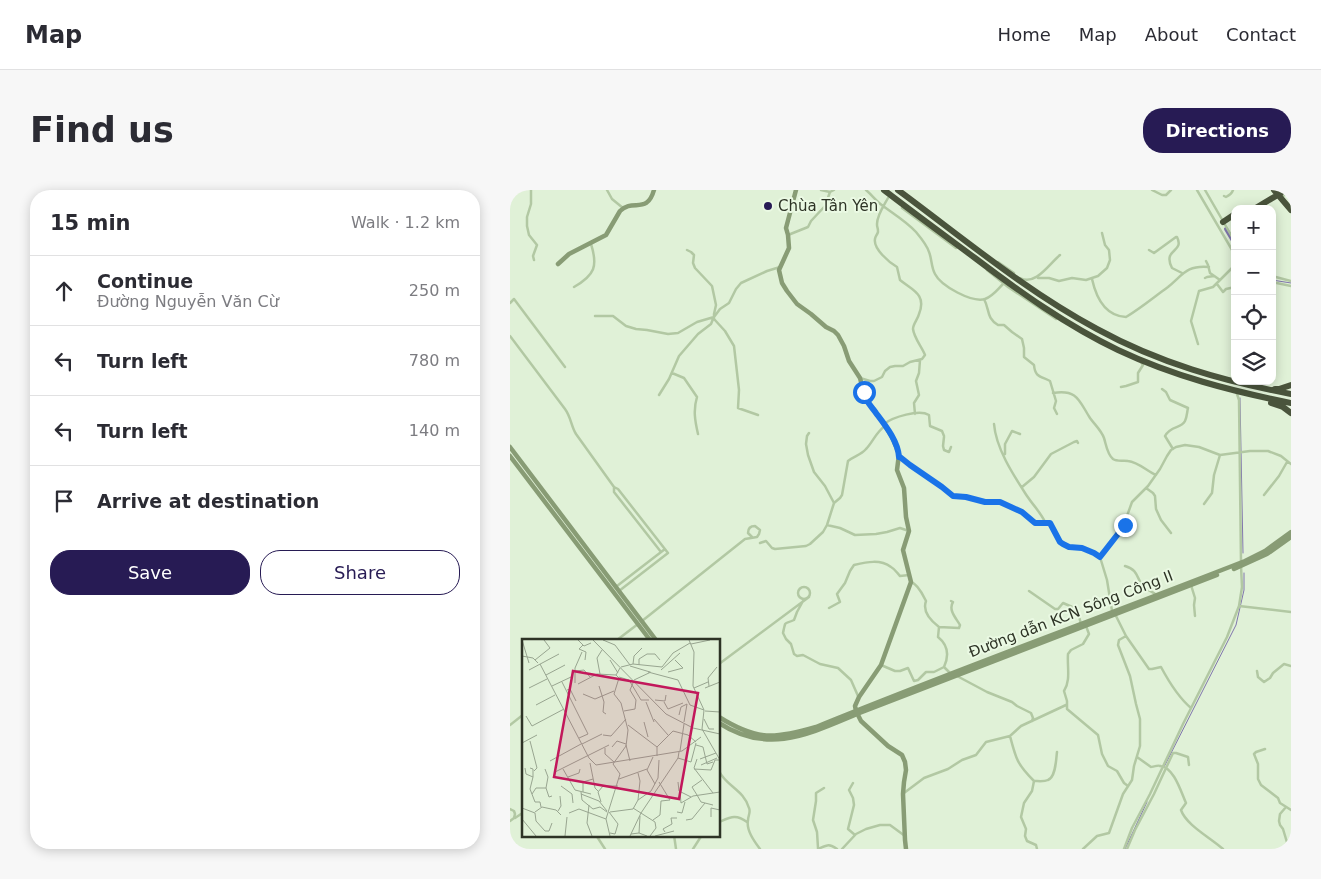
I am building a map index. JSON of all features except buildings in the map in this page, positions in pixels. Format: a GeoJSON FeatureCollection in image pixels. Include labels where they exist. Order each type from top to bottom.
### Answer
{"type":"FeatureCollection","features":[{"type":"Feature","properties":{"kind":"highway"},"geometry":{"type":"LineString","coordinates":[[884,190],[1023,294],[1085,333],[1145,362],[1189,378],[1279,405],[1291,413]]}},
{"type":"Feature","properties":{"kind":"highway"},"geometry":{"type":"LineString","coordinates":[[899,190],[1029,287],[1097,329],[1122,342],[1191,370],[1220,379],[1291,394]]}},
{"type":"Feature","properties":{"kind":"highway"},"geometry":{"type":"LineString","coordinates":[[1279,193],[1291,206]]}},
{"type":"Feature","properties":{"kind":"highway"},"geometry":{"type":"LineString","coordinates":[[1260,205],[1279,193]]}},
{"type":"Feature","properties":{"kind":"highway"},"geometry":{"type":"LineString","coordinates":[[1279,193],[1291,210]]}},
{"type":"Feature","properties":{"kind":"highway"},"geometry":{"type":"LineString","coordinates":[[1221,223],[1231,217]]}},
{"type":"Feature","properties":{"kind":"highway"},"geometry":{"type":"LineString","coordinates":[[1220,379],[1276,390],[1291,384]]}},
{"type":"Feature","properties":{"kind":"highway"},"geometry":{"type":"LineString","coordinates":[[1234,392],[1291,403]]}},
{"type":"Feature","properties":{"kind":"street"},"geometry":{"type":"LineString","coordinates":[[531,190],[531,204],[527,220],[529,235],[537,245],[533,256],[534,260]]}},
{"type":"Feature","properties":{"kind":"street"},"geometry":{"type":"LineString","coordinates":[[607,190],[612,200],[623,208]]}},
{"type":"Feature","properties":{"kind":"street"},"geometry":{"type":"LineString","coordinates":[[558,264],[568,254],[606,235],[623,208],[651,201],[654,190]]}},
{"type":"Feature","properties":{"kind":"street"},"geometry":{"type":"LineString","coordinates":[[796,190],[786,228],[789,248],[780,267],[781,278],[787,291],[797,304],[836,333],[844,346],[849,361],[860,378],[865,398],[884,425],[896,446],[899,457],[897,470],[904,488],[909,531],[903,550],[911,582],[881,665],[855,706],[856,712],[865,725],[903,757],[905,762],[903,794],[906,849]]}},
{"type":"Feature","properties":{"kind":"street"},"geometry":{"type":"LineString","coordinates":[[821,190],[830,192],[834,190]]}},
{"type":"Feature","properties":{"kind":"street"},"geometry":{"type":"LineString","coordinates":[[866,190],[917,233],[929,250],[936,276],[954,292],[972,298],[984,299],[994,294],[1002,284]]}},
{"type":"Feature","properties":{"kind":"street"},"geometry":{"type":"LineString","coordinates":[[880,190],[888,198],[979,264],[1002,284],[1088,338],[1141,362],[1143,365],[1138,373],[1138,382],[1121,386]]}},
{"type":"Feature","properties":{"kind":"street"},"geometry":{"type":"LineString","coordinates":[[899,190],[1017,277],[1025,280],[1036,278],[1049,278],[1059,281],[1072,278],[1092,279],[1104,271],[1110,263],[1109,252],[1102,232]]}},
{"type":"Feature","properties":{"kind":"street"},"geometry":{"type":"LineString","coordinates":[[1152,190],[1162,196],[1171,190]]}},
{"type":"Feature","properties":{"kind":"street"},"geometry":{"type":"LineString","coordinates":[[1197,190],[1231,237]]}},
{"type":"Feature","properties":{"kind":"street"},"geometry":{"type":"LineString","coordinates":[[1205,190],[1233,250]]}},
{"type":"Feature","properties":{"kind":"street"},"geometry":{"type":"LineString","coordinates":[[1224,196],[1229,196],[1233,190]]}},
{"type":"Feature","properties":{"kind":"street"},"geometry":{"type":"LineString","coordinates":[[1279,193],[1291,191]]}},
{"type":"Feature","properties":{"kind":"street"},"geometry":{"type":"LineString","coordinates":[[788,235],[808,227],[826,204],[830,192]]}},
{"type":"Feature","properties":{"kind":"street"},"geometry":{"type":"LineString","coordinates":[[860,378],[872,382],[882,377],[890,367],[903,366],[920,360],[925,355],[913,330],[921,310],[920,296],[900,280],[898,267],[882,255],[875,243],[878,234],[878,221],[888,198]]}},
{"type":"Feature","properties":{"kind":"street"},"geometry":{"type":"LineString","coordinates":[[1149,250],[1154,253],[1178,237],[1178,246],[1169,258],[1172,268],[1182,273]]}},
{"type":"Feature","properties":{"kind":"street"},"geometry":{"type":"LineString","coordinates":[[574,287],[587,279],[595,265],[590,243]]}},
{"type":"Feature","properties":{"kind":"street"},"geometry":{"type":"LineString","coordinates":[[659,395],[672,373],[679,356],[698,334],[712,323],[716,305],[711,284],[695,268],[693,263],[694,255],[687,250]]}},
{"type":"Feature","properties":{"kind":"street"},"geometry":{"type":"LineString","coordinates":[[1036,278],[1060,255]]}},
{"type":"Feature","properties":{"kind":"street"},"geometry":{"type":"LineString","coordinates":[[1206,261],[1209,271],[1220,280]]}},
{"type":"Feature","properties":{"kind":"street"},"geometry":{"type":"LineString","coordinates":[[595,316],[611,316],[628,327],[671,334],[681,332],[700,320],[713,317],[729,303],[740,284],[780,267]]}},
{"type":"Feature","properties":{"kind":"street"},"geometry":{"type":"LineString","coordinates":[[1092,279],[1099,301],[1116,315],[1126,317],[1168,287],[1182,273],[1195,267],[1208,267]]}},
{"type":"Feature","properties":{"kind":"street"},"geometry":{"type":"LineString","coordinates":[[1198,344],[1191,319],[1199,292],[1200,290],[1213,287],[1231,269]]}},
{"type":"Feature","properties":{"kind":"street"},"geometry":{"type":"LineString","coordinates":[[1205,278],[1214,276]]}},
{"type":"Feature","properties":{"kind":"street"},"geometry":{"type":"LineString","coordinates":[[1276,277],[1291,281]]}},
{"type":"Feature","properties":{"kind":"street"},"geometry":{"type":"LineString","coordinates":[[1276,283],[1291,286]]}},
{"type":"Feature","properties":{"kind":"street"},"geometry":{"type":"LineString","coordinates":[[1217,284],[1223,292],[1231,288]]}},
{"type":"Feature","properties":{"kind":"street"},"geometry":{"type":"LineString","coordinates":[[984,299],[988,306],[988,314],[991,320],[998,325],[1004,324],[1022,339],[1024,357],[1034,365],[1035,373],[1050,381],[1056,402],[1054,408],[1057,414]]}},
{"type":"Feature","properties":{"kind":"street"},"geometry":{"type":"LineString","coordinates":[[510,302],[514,300],[564,367]]}},
{"type":"Feature","properties":{"kind":"street"},"geometry":{"type":"LineString","coordinates":[[713,317],[725,330],[734,346],[739,390],[738,408],[758,415]]}},
{"type":"Feature","properties":{"kind":"street"},"geometry":{"type":"LineString","coordinates":[[510,336],[566,409],[572,428],[614,487],[618,489],[668,553],[618,589]]}},
{"type":"Feature","properties":{"kind":"street"},"geometry":{"type":"LineString","coordinates":[[915,414],[914,403],[919,395],[916,381],[920,360]]}},
{"type":"Feature","properties":{"kind":"street"},"geometry":{"type":"LineString","coordinates":[[672,373],[684,378],[697,397],[694,414],[698,434]]}},
{"type":"Feature","properties":{"kind":"street"},"geometry":{"type":"LineString","coordinates":[[1162,389],[1170,400],[1188,408],[1184,423],[1171,429],[1165,436],[1173,449]]}},
{"type":"Feature","properties":{"kind":"street"},"geometry":{"type":"LineString","coordinates":[[1053,393],[1064,392],[1079,398],[1101,432],[1106,448],[1113,459],[1132,462],[1156,475]]}},
{"type":"Feature","properties":{"kind":"street"},"geometry":{"type":"LineString","coordinates":[[1125,849],[1134,823],[1164,767],[1241,607],[1239,400],[1234,392]]}},
{"type":"Feature","properties":{"kind":"street"},"geometry":{"type":"LineString","coordinates":[[760,543],[766,541],[773,549],[806,546],[823,532],[834,503],[842,494],[848,461],[865,451],[884,425],[895,417],[921,412],[928,414],[930,416],[930,426],[942,431],[944,450],[948,452],[951,447]]}},
{"type":"Feature","properties":{"kind":"street"},"geometry":{"type":"LineString","coordinates":[[994,424],[996,435],[1012,472],[1046,522],[1051,524],[1060,542],[1063,544],[1069,547],[1082,548],[1100,557],[1107,580],[1113,613],[1126,636],[1148,669],[1152,670],[1161,667],[1176,692],[1191,708]]}},
{"type":"Feature","properties":{"kind":"street"},"geometry":{"type":"LineString","coordinates":[[1006,458],[1004,446],[1008,437],[1012,432],[1020,434]]}},
{"type":"Feature","properties":{"kind":"street"},"geometry":{"type":"LineString","coordinates":[[809,433],[806,444],[814,472],[825,486],[834,503]]}},
{"type":"Feature","properties":{"kind":"street"},"geometry":{"type":"LineString","coordinates":[[1022,487],[1034,477],[1050,454],[1071,442],[1076,441],[1078,444]]}},
{"type":"Feature","properties":{"kind":"street"},"geometry":{"type":"LineString","coordinates":[[1100,557],[1125,525],[1132,502],[1146,488],[1162,466],[1166,456],[1173,449],[1182,446],[1199,447],[1220,455],[1268,451],[1281,456],[1291,464]]}},
{"type":"Feature","properties":{"kind":"street"},"geometry":{"type":"LineString","coordinates":[[510,447],[618,589],[649,639]]}},
{"type":"Feature","properties":{"kind":"street"},"geometry":{"type":"LineString","coordinates":[[1204,504],[1212,493],[1214,475],[1220,455]]}},
{"type":"Feature","properties":{"kind":"street"},"geometry":{"type":"LineString","coordinates":[[510,456],[655,639]]}},
{"type":"Feature","properties":{"kind":"street"},"geometry":{"type":"LineString","coordinates":[[899,457],[953,496],[985,502],[1000,502],[1022,512],[1035,523],[1046,522]]}},
{"type":"Feature","properties":{"kind":"street"},"geometry":{"type":"LineString","coordinates":[[1264,495],[1280,476],[1287,461]]}},
{"type":"Feature","properties":{"kind":"street"},"geometry":{"type":"LineString","coordinates":[[614,487],[614,492],[661,552]]}},
{"type":"Feature","properties":{"kind":"street"},"geometry":{"type":"LineString","coordinates":[[1146,488],[1155,496],[1158,514],[1171,533]]}},
{"type":"Feature","properties":{"kind":"street"},"geometry":{"type":"LineString","coordinates":[[827,525],[840,528],[855,535],[876,534],[900,528],[909,531]]}},
{"type":"Feature","properties":{"kind":"street"},"geometry":{"type":"LineString","coordinates":[[618,639],[746,539],[755,538],[759,535],[759,528],[751,526],[748,529],[746,539]]}},
{"type":"Feature","properties":{"kind":"street","name":"Đường dẫn KCN Sông Công II"},"geometry":{"type":"LineString","coordinates":[[1148,600],[1156,595],[1267,554],[1291,532]]}},
{"type":"Feature","properties":{"kind":"street"},"geometry":{"type":"LineString","coordinates":[[748,533],[752,537]]}},
{"type":"Feature","properties":{"kind":"street","name":"Đường dẫn KCN Sông Công II"},"geometry":{"type":"LineString","coordinates":[[1284,540],[1291,537]]}},
{"type":"Feature","properties":{"kind":"street"},"geometry":{"type":"LineString","coordinates":[[618,589],[665,549]]}},
{"type":"Feature","properties":{"kind":"street"},"geometry":{"type":"LineString","coordinates":[[829,608],[840,602],[837,594],[854,565],[873,561],[884,563],[892,567],[900,576],[909,575]]}},
{"type":"Feature","properties":{"kind":"street","name":"Đường dẫn KCN Sông Công II"},"geometry":{"type":"LineString","coordinates":[[751,735],[772,740],[786,739],[818,730],[856,712],[1191,585],[1241,564]]}},
{"type":"Feature","properties":{"kind":"street"},"geometry":{"type":"LineString","coordinates":[[1125,566],[1134,570],[1145,588],[1156,595]]}},
{"type":"Feature","properties":{"kind":"street"},"geometry":{"type":"LineString","coordinates":[[911,582],[916,584],[925,599],[925,612],[939,628],[960,628],[951,609],[953,602],[951,601]]}},
{"type":"Feature","properties":{"kind":"street"},"geometry":{"type":"LineString","coordinates":[[1191,585],[1195,598],[1195,616]]}},
{"type":"Feature","properties":{"kind":"street"},"geometry":{"type":"LineString","coordinates":[[720,663],[802,602],[809,597],[809,589],[804,587],[798,590],[802,602],[801,607],[794,620],[786,622],[783,632],[786,639],[791,644],[795,655],[803,655],[820,664],[838,668],[851,680],[859,698]]}},
{"type":"Feature","properties":{"kind":"street"},"geometry":{"type":"LineString","coordinates":[[1029,591],[1053,609],[1058,609],[1063,603],[1077,609],[1083,625],[1089,634],[1084,642],[1068,654],[1069,678],[1064,691],[1067,709],[1098,735],[1102,754],[1108,766],[1117,772],[1128,786]]}},
{"type":"Feature","properties":{"kind":"street"},"geometry":{"type":"LineString","coordinates":[[799,597],[803,599],[809,597]]}},
{"type":"Feature","properties":{"kind":"street"},"geometry":{"type":"LineString","coordinates":[[1241,607],[1291,612]]}},
{"type":"Feature","properties":{"kind":"street"},"geometry":{"type":"LineString","coordinates":[[881,665],[899,671],[908,668],[914,681],[918,680],[926,672],[934,672],[944,667],[948,654],[944,643],[938,637],[939,628]]}},
{"type":"Feature","properties":{"kind":"street"},"geometry":{"type":"LineString","coordinates":[[1083,849],[1097,836],[1109,833],[1120,801],[1133,778],[1134,766],[1140,746],[1140,719],[1130,676],[1118,645],[1119,640],[1126,636]]}},
{"type":"Feature","properties":{"kind":"street"},"geometry":{"type":"LineString","coordinates":[[1257,671],[1259,678],[1264,682],[1284,664],[1291,666]]}},
{"type":"Feature","properties":{"kind":"street"},"geometry":{"type":"LineString","coordinates":[[944,667],[954,675],[1031,713],[1032,721]]}},
{"type":"Feature","properties":{"kind":"street"},"geometry":{"type":"LineString","coordinates":[[903,794],[924,778],[976,755],[986,742],[1010,736],[1021,726],[1066,704]]}},
{"type":"Feature","properties":{"kind":"street"},"geometry":{"type":"LineString","coordinates":[[510,725],[522,716]]}},
{"type":"Feature","properties":{"kind":"street"},"geometry":{"type":"LineString","coordinates":[[720,719],[751,735]]}},
{"type":"Feature","properties":{"kind":"street"},"geometry":{"type":"LineString","coordinates":[[720,724],[732,730],[751,735]]}},
{"type":"Feature","properties":{"kind":"street"},"geometry":{"type":"LineString","coordinates":[[1010,736],[1017,760],[1022,769],[1034,781],[1050,778],[1057,764],[1057,752]]}},
{"type":"Feature","properties":{"kind":"street"},"geometry":{"type":"LineString","coordinates":[[1265,749],[1254,754],[1258,764],[1258,780],[1261,785],[1278,798],[1280,803],[1291,810]]}},
{"type":"Feature","properties":{"kind":"street"},"geometry":{"type":"LineString","coordinates":[[1164,767],[1174,752],[1188,757],[1189,766]]}},
{"type":"Feature","properties":{"kind":"street"},"geometry":{"type":"LineString","coordinates":[[1137,756],[1151,767],[1164,767],[1170,771],[1186,803],[1181,810],[1184,817],[1223,849]]}},
{"type":"Feature","properties":{"kind":"street"},"geometry":{"type":"LineString","coordinates":[[720,773],[723,778],[741,793],[746,801],[750,809],[748,822],[750,833],[760,849]]}},
{"type":"Feature","properties":{"kind":"street"},"geometry":{"type":"LineString","coordinates":[[1034,781],[1033,789],[1025,801],[1021,815],[1026,829],[1026,840],[1036,845],[1037,849]]}},
{"type":"Feature","properties":{"kind":"street"},"geometry":{"type":"LineString","coordinates":[[853,783],[849,790],[854,804],[848,829],[855,835]]}},
{"type":"Feature","properties":{"kind":"street"},"geometry":{"type":"LineString","coordinates":[[824,788],[815,795],[813,820],[818,849],[829,845],[837,849]]}},
{"type":"Feature","properties":{"kind":"street"},"geometry":{"type":"LineString","coordinates":[[1286,807],[1280,814],[1279,821],[1289,849]]}},
{"type":"Feature","properties":{"kind":"street"},"geometry":{"type":"LineString","coordinates":[[510,809],[519,813],[522,812]]}},
{"type":"Feature","properties":{"kind":"street"},"geometry":{"type":"LineString","coordinates":[[511,820],[515,814],[514,811]]}},
{"type":"Feature","properties":{"kind":"street"},"geometry":{"type":"LineString","coordinates":[[511,820],[522,813]]}},
{"type":"Feature","properties":{"kind":"street"},"geometry":{"type":"LineString","coordinates":[[720,822],[737,817],[748,822]]}},
{"type":"Feature","properties":{"kind":"street"},"geometry":{"type":"LineString","coordinates":[[842,849],[855,835],[876,826],[887,824],[905,836]]}},
{"type":"Feature","properties":{"kind":"street"},"geometry":{"type":"LineString","coordinates":[[597,836],[605,849]]}},
{"type":"Feature","properties":{"kind":"street"},"geometry":{"type":"LineString","coordinates":[[674,836],[676,849]]}},
{"type":"Feature","properties":{"kind":"street"},"geometry":{"type":"LineString","coordinates":[[693,849],[701,836]]}},
{"type":"Feature","properties":{"kind":"waterway"},"geometry":{"type":"LineString","coordinates":[[1226,229],[1231,237]]}},
{"type":"Feature","properties":{"kind":"waterway"},"geometry":{"type":"LineString","coordinates":[[1276,281],[1291,283]]}},
{"type":"Feature","properties":{"kind":"waterway"},"geometry":{"type":"LineString","coordinates":[[1240,398],[1243,553]]}},
{"type":"Feature","properties":{"kind":"waterway"},"geometry":{"type":"LineString","coordinates":[[1164,767],[1236,625],[1244,590],[1244,573]]}},
{"type":"Feature","properties":{"kind":"waterway"},"geometry":{"type":"LineString","coordinates":[[1125,849],[1147,802]]}},
{"type":"Feature","properties":{"kind":"place","name":"Chùa Tân Yên"},"geometry":{"type":"Point","coordinates":[768,206]}},
{"type":"Feature","properties":{"kind":"route"},"geometry":{"type":"LineString","coordinates":[[864,392],[866,400],[892,437],[899,457],[953,496],[962,496],[985,502],[1003,503],[1022,512],[1035,523],[1050,523],[1060,542],[1066,546],[1082,548],[1100,557],[1125,525]]}}]}
